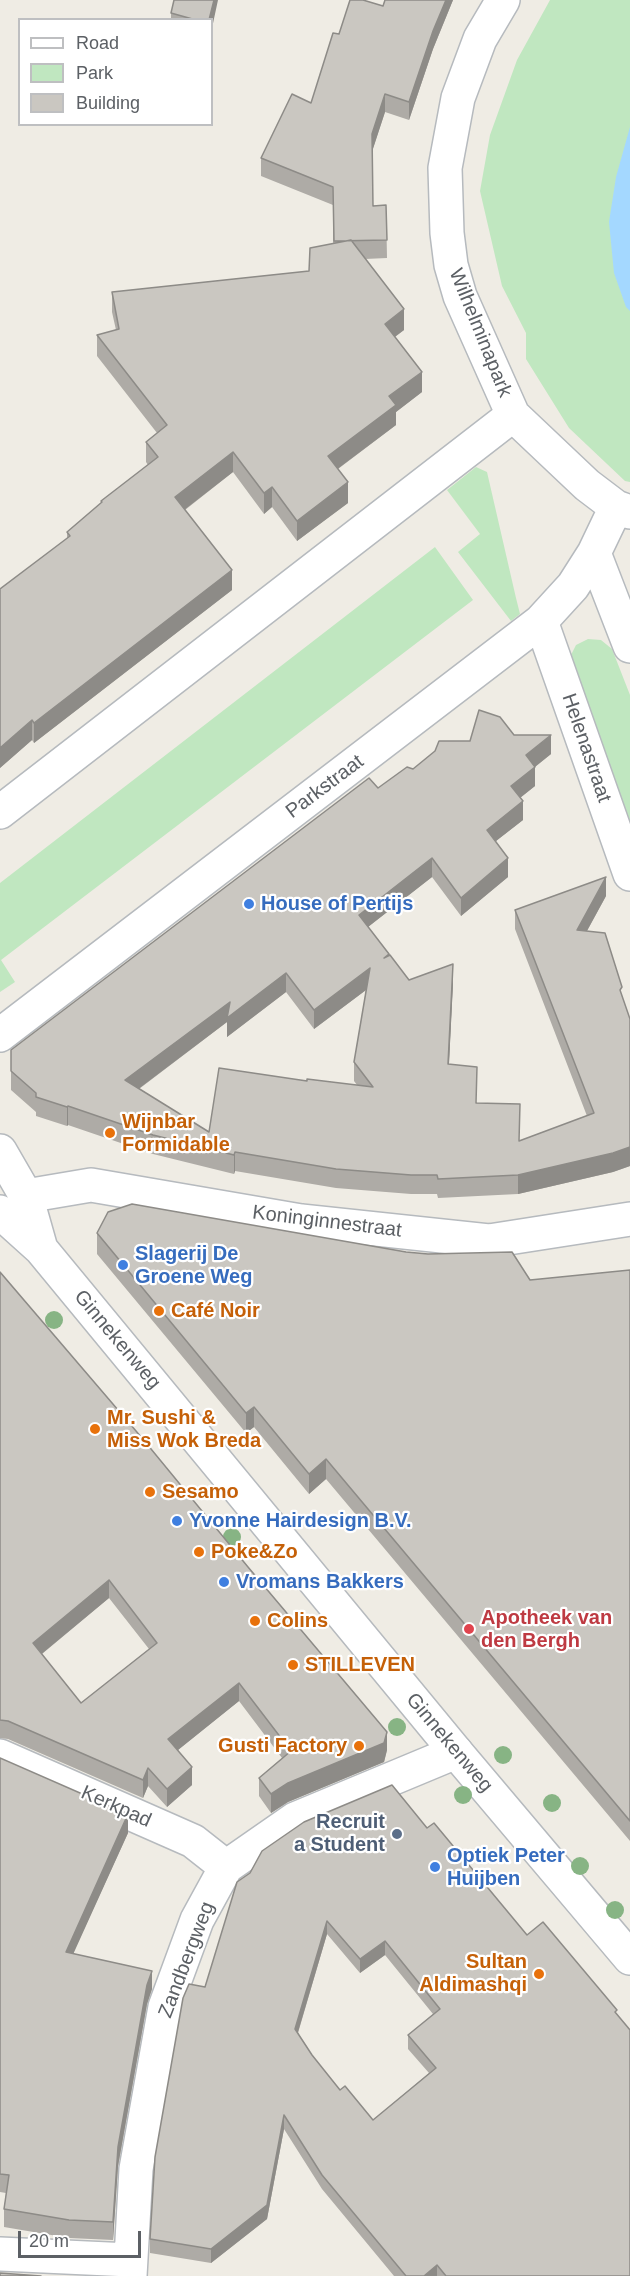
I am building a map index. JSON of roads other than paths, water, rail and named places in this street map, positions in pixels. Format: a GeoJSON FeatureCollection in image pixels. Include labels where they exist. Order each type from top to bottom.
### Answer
{"type":"FeatureCollection","features":[{"type":"Feature","properties":{"kind":"street","name":"Wilhelminapark"},"geometry":{"type":"LineString","coordinates":[[503,0],[480,39],[458,98],[445,168],[447,233],[451,265],[460,296],[513,415],[587,485],[623,509]]}},
{"type":"Feature","properties":{"kind":"street"},"geometry":{"type":"LineString","coordinates":[[0,812],[513,415]]}},
{"type":"Feature","properties":{"kind":"street","name":"Parkstraat"},"geometry":{"type":"LineString","coordinates":[[0,1035],[541,621],[573,586],[623,509]]}},
{"type":"Feature","properties":{"kind":"street"},"geometry":{"type":"LineString","coordinates":[[594,553],[630,646]]}},
{"type":"Feature","properties":{"kind":"street","name":"Helenastraat"},"geometry":{"type":"LineString","coordinates":[[541,621],[630,874]]}},
{"type":"Feature","properties":{"kind":"street","name":"Ginnekenweg"},"geometry":{"type":"LineString","coordinates":[[0,1151],[13,1204],[41,1249],[456,1752],[630,1958]]}},
{"type":"Feature","properties":{"kind":"street","name":"Koninginnestraat"},"geometry":{"type":"LineString","coordinates":[[13,1204],[91,1185],[301,1221],[489,1240],[630,1219]]}},
{"type":"Feature","properties":{"kind":"street","name":"Zandbergweg"},"geometry":{"type":"LineString","coordinates":[[130,2268],[136,2169],[165,2007],[197,1920],[226,1867],[295,1819],[456,1752]]}},
{"type":"Feature","properties":{"kind":"street","name":"Kerkpad"},"geometry":{"type":"LineString","coordinates":[[0,1755],[193,1841],[226,1867]]}},
{"type":"Feature","properties":{"kind":"street"},"geometry":{"type":"LineString","coordinates":[[0,2254],[130,2268]]}},
{"type":"Feature","properties":{"kind":"water"},"geometry":{"type":"Polygon","coordinates":[[[630,127],[630,311],[626,307],[614,273],[609,222],[616,177],[630,127]]]}},
{"type":"Feature","properties":{"kind":"place","name":"House of Pertijs"},"geometry":{"type":"Point","coordinates":[249,904]}},
{"type":"Feature","properties":{"kind":"place","name":"Wijnbar Formidable"},"geometry":{"type":"Point","coordinates":[110,1133]}},
{"type":"Feature","properties":{"kind":"place","name":"Slagerij De Groene Weg"},"geometry":{"type":"Point","coordinates":[123,1265]}},
{"type":"Feature","properties":{"kind":"place","name":"Café Noir"},"geometry":{"type":"Point","coordinates":[159,1311]}},
{"type":"Feature","properties":{"kind":"place","name":"Mr. Sushi & Miss Wok Breda"},"geometry":{"type":"Point","coordinates":[95,1429]}},
{"type":"Feature","properties":{"kind":"place","name":"Sesamo"},"geometry":{"type":"Point","coordinates":[150,1492]}},
{"type":"Feature","properties":{"kind":"place","name":"Yvonne Hairdesign B.V."},"geometry":{"type":"Point","coordinates":[177,1521]}},
{"type":"Feature","properties":{"kind":"place","name":"Poke&Zo"},"geometry":{"type":"Point","coordinates":[199,1552]}},
{"type":"Feature","properties":{"kind":"place","name":"Vromans Bakkers"},"geometry":{"type":"Point","coordinates":[224,1582]}},
{"type":"Feature","properties":{"kind":"place","name":"Colins"},"geometry":{"type":"Point","coordinates":[255,1621]}},
{"type":"Feature","properties":{"kind":"place","name":"Apotheek van den Bergh"},"geometry":{"type":"Point","coordinates":[469,1629]}},
{"type":"Feature","properties":{"kind":"place","name":"STILLEVEN"},"geometry":{"type":"Point","coordinates":[293,1665]}},
{"type":"Feature","properties":{"kind":"place","name":"Gusti Factory"},"geometry":{"type":"Point","coordinates":[359,1746]}},
{"type":"Feature","properties":{"kind":"place","name":"Recruit a Student"},"geometry":{"type":"Point","coordinates":[397,1834]}},
{"type":"Feature","properties":{"kind":"place","name":"Optiek Peter Huijben"},"geometry":{"type":"Point","coordinates":[435,1867]}},
{"type":"Feature","properties":{"kind":"place","name":"Sultan Aldimashqi"},"geometry":{"type":"Point","coordinates":[539,1974]}}]}
